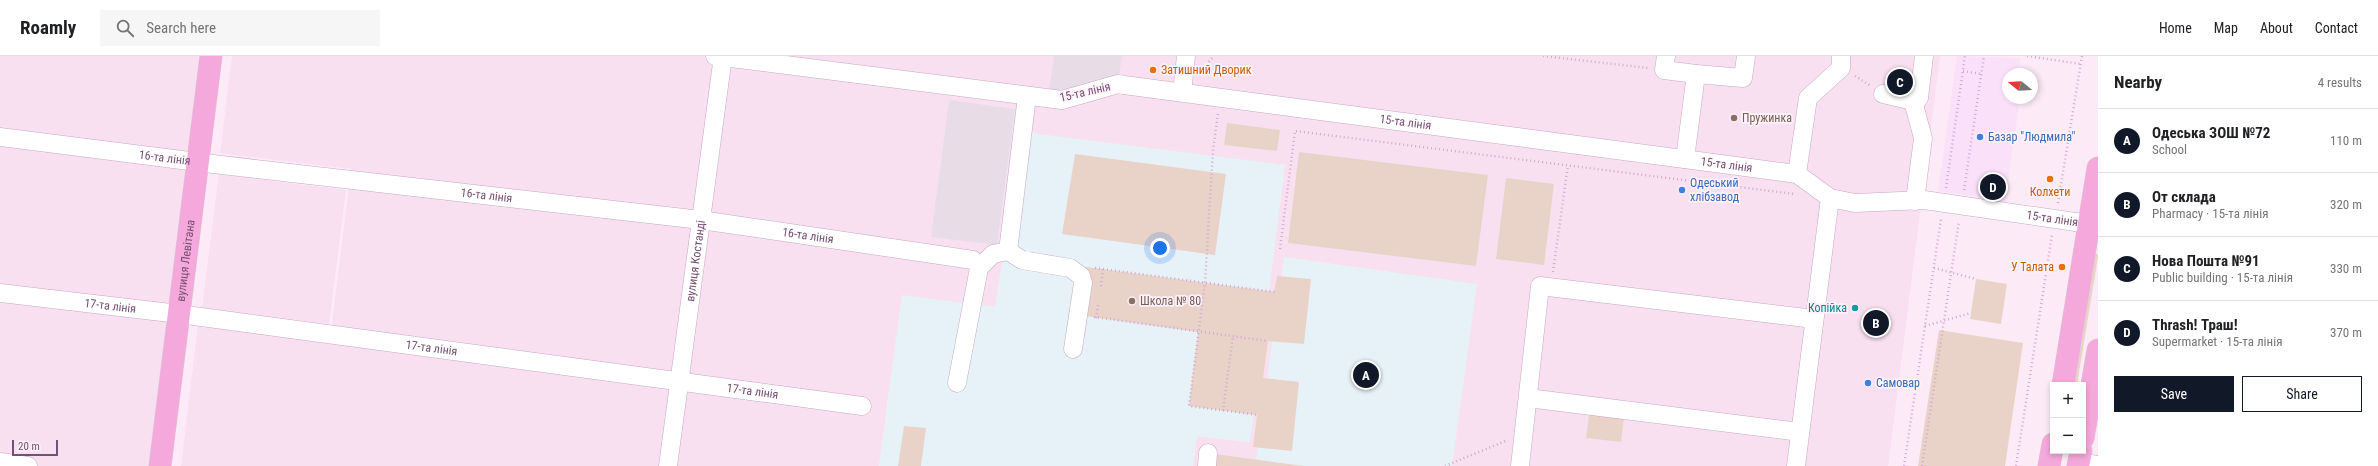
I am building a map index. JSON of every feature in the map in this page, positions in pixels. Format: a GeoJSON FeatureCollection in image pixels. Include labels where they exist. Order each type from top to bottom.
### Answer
{"type":"FeatureCollection","features":[{"type":"Feature","properties":{"kind":"main road","name":"вулиця Левітана"},"geometry":{"type":"LineString","coordinates":[[160,466],[211,56]]}},
{"type":"Feature","properties":{"kind":"main road"},"geometry":{"type":"LineString","coordinates":[[2064,382],[2094,224],[2098,168]]}},
{"type":"Feature","properties":{"kind":"main road"},"geometry":{"type":"LineString","coordinates":[[2086,420],[2098,350]]}},
{"type":"Feature","properties":{"kind":"main road"},"geometry":{"type":"LineString","coordinates":[[2049,466],[2051,454]]}},
{"type":"Feature","properties":{"kind":"street","name":"15-та лінія"},"geometry":{"type":"LineString","coordinates":[[720,56],[1062,100],[1118,84],[1797,174],[1830,198],[1855,203],[1915,200],[2094,224]]}},
{"type":"Feature","properties":{"kind":"street","name":"вулиця Костанді"},"geometry":{"type":"LineString","coordinates":[[668,466],[701,220],[720,56]]}},
{"type":"Feature","properties":{"kind":"street"},"geometry":{"type":"LineString","coordinates":[[1182,92],[1186,56]]}},
{"type":"Feature","properties":{"kind":"street"},"geometry":{"type":"LineString","coordinates":[[1665,63],[1696,74],[1743,78],[1746,56]]}},
{"type":"Feature","properties":{"kind":"street"},"geometry":{"type":"LineString","coordinates":[[1883,94],[1913,101],[1919,98],[1924,56]]}},
{"type":"Feature","properties":{"kind":"street"},"geometry":{"type":"LineString","coordinates":[[1797,174],[1808,98],[1841,62]]}},
{"type":"Feature","properties":{"kind":"street"},"geometry":{"type":"LineString","coordinates":[[1686,159],[1696,74]]}},
{"type":"Feature","properties":{"kind":"street"},"geometry":{"type":"LineString","coordinates":[[1008,251],[1027,96]]}},
{"type":"Feature","properties":{"kind":"street"},"geometry":{"type":"LineString","coordinates":[[1913,101],[1923,138],[1915,200]]}},
{"type":"Feature","properties":{"kind":"street","name":"16-та лінія"},"geometry":{"type":"LineString","coordinates":[[0,137],[197,162],[701,220],[972,260]]}},
{"type":"Feature","properties":{"kind":"street"},"geometry":{"type":"LineString","coordinates":[[1796,466],[1830,198]]}},
{"type":"Feature","properties":{"kind":"street"},"geometry":{"type":"LineString","coordinates":[[957,384],[979,268],[993,254],[1008,251],[1022,260],[1070,268],[1081,276],[1082,283],[1073,350]]}},
{"type":"Feature","properties":{"kind":"street"},"geometry":{"type":"LineString","coordinates":[[1520,466],[1540,286],[1814,319]]}},
{"type":"Feature","properties":{"kind":"street","name":"17-та лінія"},"geometry":{"type":"LineString","coordinates":[[0,293],[179,314],[862,406]]}},
{"type":"Feature","properties":{"kind":"street"},"geometry":{"type":"LineString","coordinates":[[1528,398],[1800,432]]}},
{"type":"Feature","properties":{"kind":"street"},"geometry":{"type":"LineString","coordinates":[[0,462],[28,466]]}},
{"type":"Feature","properties":{"kind":"path"},"geometry":{"type":"LineString","coordinates":[[1543,56],[1665,63]]}},
{"type":"Feature","properties":{"kind":"path"},"geometry":{"type":"LineString","coordinates":[[1904,466],[1965,56]]}},
{"type":"Feature","properties":{"kind":"path"},"geometry":{"type":"LineString","coordinates":[[1922,466],[1984,56]]}},
{"type":"Feature","properties":{"kind":"path"},"geometry":{"type":"LineString","coordinates":[[2027,56],[2081,64]]}},
{"type":"Feature","properties":{"kind":"path"},"geometry":{"type":"LineString","coordinates":[[2016,466],[2082,56]]}},
{"type":"Feature","properties":{"kind":"path"},"geometry":{"type":"LineString","coordinates":[[1841,62],[1883,94]]}},
{"type":"Feature","properties":{"kind":"path"},"geometry":{"type":"LineString","coordinates":[[1963,71],[1981,74]]}},
{"type":"Feature","properties":{"kind":"path"},"geometry":{"type":"LineString","coordinates":[[1220,97],[1213,150],[1205,282],[1189,406],[1258,415]]}},
{"type":"Feature","properties":{"kind":"path"},"geometry":{"type":"LineString","coordinates":[[1280,249],[1295,131],[1799,194]]}},
{"type":"Feature","properties":{"kind":"path"},"geometry":{"type":"LineString","coordinates":[[1551,287],[1568,165]]}},
{"type":"Feature","properties":{"kind":"path"},"geometry":{"type":"LineString","coordinates":[[1092,267],[1274,292]]}},
{"type":"Feature","properties":{"kind":"path"},"geometry":{"type":"LineString","coordinates":[[1934,268],[1951,271],[1976,279]]}},
{"type":"Feature","properties":{"kind":"path"},"geometry":{"type":"LineString","coordinates":[[1925,326],[1971,312]]}},
{"type":"Feature","properties":{"kind":"path"},"geometry":{"type":"LineString","coordinates":[[1090,317],[1268,341]]}},
{"type":"Feature","properties":{"kind":"path"},"geometry":{"type":"LineString","coordinates":[[1223,411],[1233,336]]}},
{"type":"Feature","properties":{"kind":"path"},"geometry":{"type":"LineString","coordinates":[[1445,466],[1523,434]]}},
{"type":"Feature","properties":{"kind":"shaded area"},"geometry":{"type":"Polygon","coordinates":[[[0,56],[211,56],[152,466],[0,466],[0,56]]]}},
{"type":"Feature","properties":{"kind":"shaded area"},"geometry":{"type":"Polygon","coordinates":[[[232,56],[715,56],[664,466],[181,466],[198,325],[330,341],[351,169],[220,153],[232,56]]]}},
{"type":"Feature","properties":{"kind":"shaded area"},"geometry":{"type":"Polygon","coordinates":[[[769,56],[1940,56],[1888,466],[1193,466],[1197,436],[1249,442],[1023,132],[995,307],[902,296],[879,466],[676,466],[730,63],[769,56]]]}},
{"type":"Feature","properties":{"kind":"shaded area"},"geometry":{"type":"Polygon","coordinates":[[[1054,56],[1122,56],[1118,84],[1048,99],[1054,56]]]}},
{"type":"Feature","properties":{"kind":"shaded area","name":"Базар \"Людмила\""},"geometry":{"type":"Polygon","coordinates":[[[1957,56],[2020,58],[2019,68],[2002,68],[2002,104],[2019,104],[2005,201],[1938,191],[1957,56]]]}},
{"type":"Feature","properties":{"kind":"shaded area"},"geometry":{"type":"Polygon","coordinates":[[[949,100],[1015,109],[997,245],[931,237],[949,100]]]}},
{"type":"Feature","properties":{"kind":"shaded area"},"geometry":{"type":"Polygon","coordinates":[[[1227,123],[1280,130],[1277,151],[1224,145],[1227,123]]]}},
{"type":"Feature","properties":{"kind":"shaded area","name":"Школа № 80"},"geometry":{"type":"Polygon","coordinates":[[[1023,132],[1285,165],[1250,442],[1197,436],[1193,466],[879,466],[902,295],[995,307],[1023,132]]]}},
{"type":"Feature","properties":{"kind":"shaded area"},"geometry":{"type":"Polygon","coordinates":[[[1299,152],[1488,175],[1476,266],[1288,243],[1299,152]]]}},
{"type":"Feature","properties":{"kind":"shaded area"},"geometry":{"type":"Polygon","coordinates":[[[1075,154],[1226,174],[1215,255],[1062,234],[1075,154]]]}},
{"type":"Feature","properties":{"kind":"shaded area"},"geometry":{"type":"Polygon","coordinates":[[[219,174],[346,190],[329,324],[202,308],[219,174]]]}},
{"type":"Feature","properties":{"kind":"shaded area"},"geometry":{"type":"Polygon","coordinates":[[[1506,178],[1554,184],[1544,265],[1496,259],[1506,178]]]}},
{"type":"Feature","properties":{"kind":"shaded area"},"geometry":{"type":"Polygon","coordinates":[[[2091,253],[2098,254],[2077,382],[2070,382],[2091,253]]]}},
{"type":"Feature","properties":{"kind":"shaded area"},"geometry":{"type":"Polygon","coordinates":[[[1284,257],[1477,284],[1452,466],[1255,466],[1284,257]]]}},
{"type":"Feature","properties":{"kind":"shaded area"},"geometry":{"type":"Polygon","coordinates":[[[1086,267],[1274,292],[1277,276],[1311,279],[1304,344],[1268,341],[1263,378],[1299,382],[1292,451],[1253,447],[1257,415],[1189,406],[1198,332],[1079,315],[1086,267]]]}},
{"type":"Feature","properties":{"kind":"shaded area"},"geometry":{"type":"Polygon","coordinates":[[[1976,279],[2007,284],[2001,324],[1970,319],[1976,279]]]}},
{"type":"Feature","properties":{"kind":"shaded area"},"geometry":{"type":"Polygon","coordinates":[[[1939,330],[2023,343],[2005,466],[1918,466],[1939,330]]]}},
{"type":"Feature","properties":{"kind":"shaded area"},"geometry":{"type":"Polygon","coordinates":[[[1589,414],[1624,418],[1621,442],[1586,438],[1589,414]]]}},
{"type":"Feature","properties":{"kind":"shaded area"},"geometry":{"type":"Polygon","coordinates":[[[904,426],[926,428],[921,466],[898,466],[904,426]]]}},
{"type":"Feature","properties":{"kind":"shaded area"},"geometry":{"type":"Polygon","coordinates":[[[1208,453],[1304,466],[1207,466],[1208,453]]]}},
{"type":"Feature","properties":{"kind":"place","name":"Затишний Дворик"},"geometry":{"type":"Point","coordinates":[1153,70]}},
{"type":"Feature","properties":{"kind":"place","name":"Нова Пошта №91"},"geometry":{"type":"Point","coordinates":[1900,82]}},
{"type":"Feature","properties":{"kind":"place","name":"Пружинка"},"geometry":{"type":"Point","coordinates":[1734,118]}},
{"type":"Feature","properties":{"kind":"place","name":"Базар \"Людмила\""},"geometry":{"type":"Point","coordinates":[1980,137]}},
{"type":"Feature","properties":{"kind":"place","name":"Колхети"},"geometry":{"type":"Point","coordinates":[2050,179]}},
{"type":"Feature","properties":{"kind":"place","name":"Thrash! Траш!"},"geometry":{"type":"Point","coordinates":[1993,187]}},
{"type":"Feature","properties":{"kind":"place","name":"Одеський хлібзавод"},"geometry":{"type":"Point","coordinates":[1682,190]}},
{"type":"Feature","properties":{"kind":"place","name":"У Талата"},"geometry":{"type":"Point","coordinates":[2062,267]}},
{"type":"Feature","properties":{"kind":"place","name":"Школа № 80"},"geometry":{"type":"Point","coordinates":[1132,301]}},
{"type":"Feature","properties":{"kind":"place","name":"Копійка"},"geometry":{"type":"Point","coordinates":[1855,308]}},
{"type":"Feature","properties":{"kind":"place","name":"От склада"},"geometry":{"type":"Point","coordinates":[1876,323]}},
{"type":"Feature","properties":{"kind":"place","name":"Одеська ЗОШ №72"},"geometry":{"type":"Point","coordinates":[1366,375]}},
{"type":"Feature","properties":{"kind":"place","name":"Самовар"},"geometry":{"type":"Point","coordinates":[1868,383]}}]}
